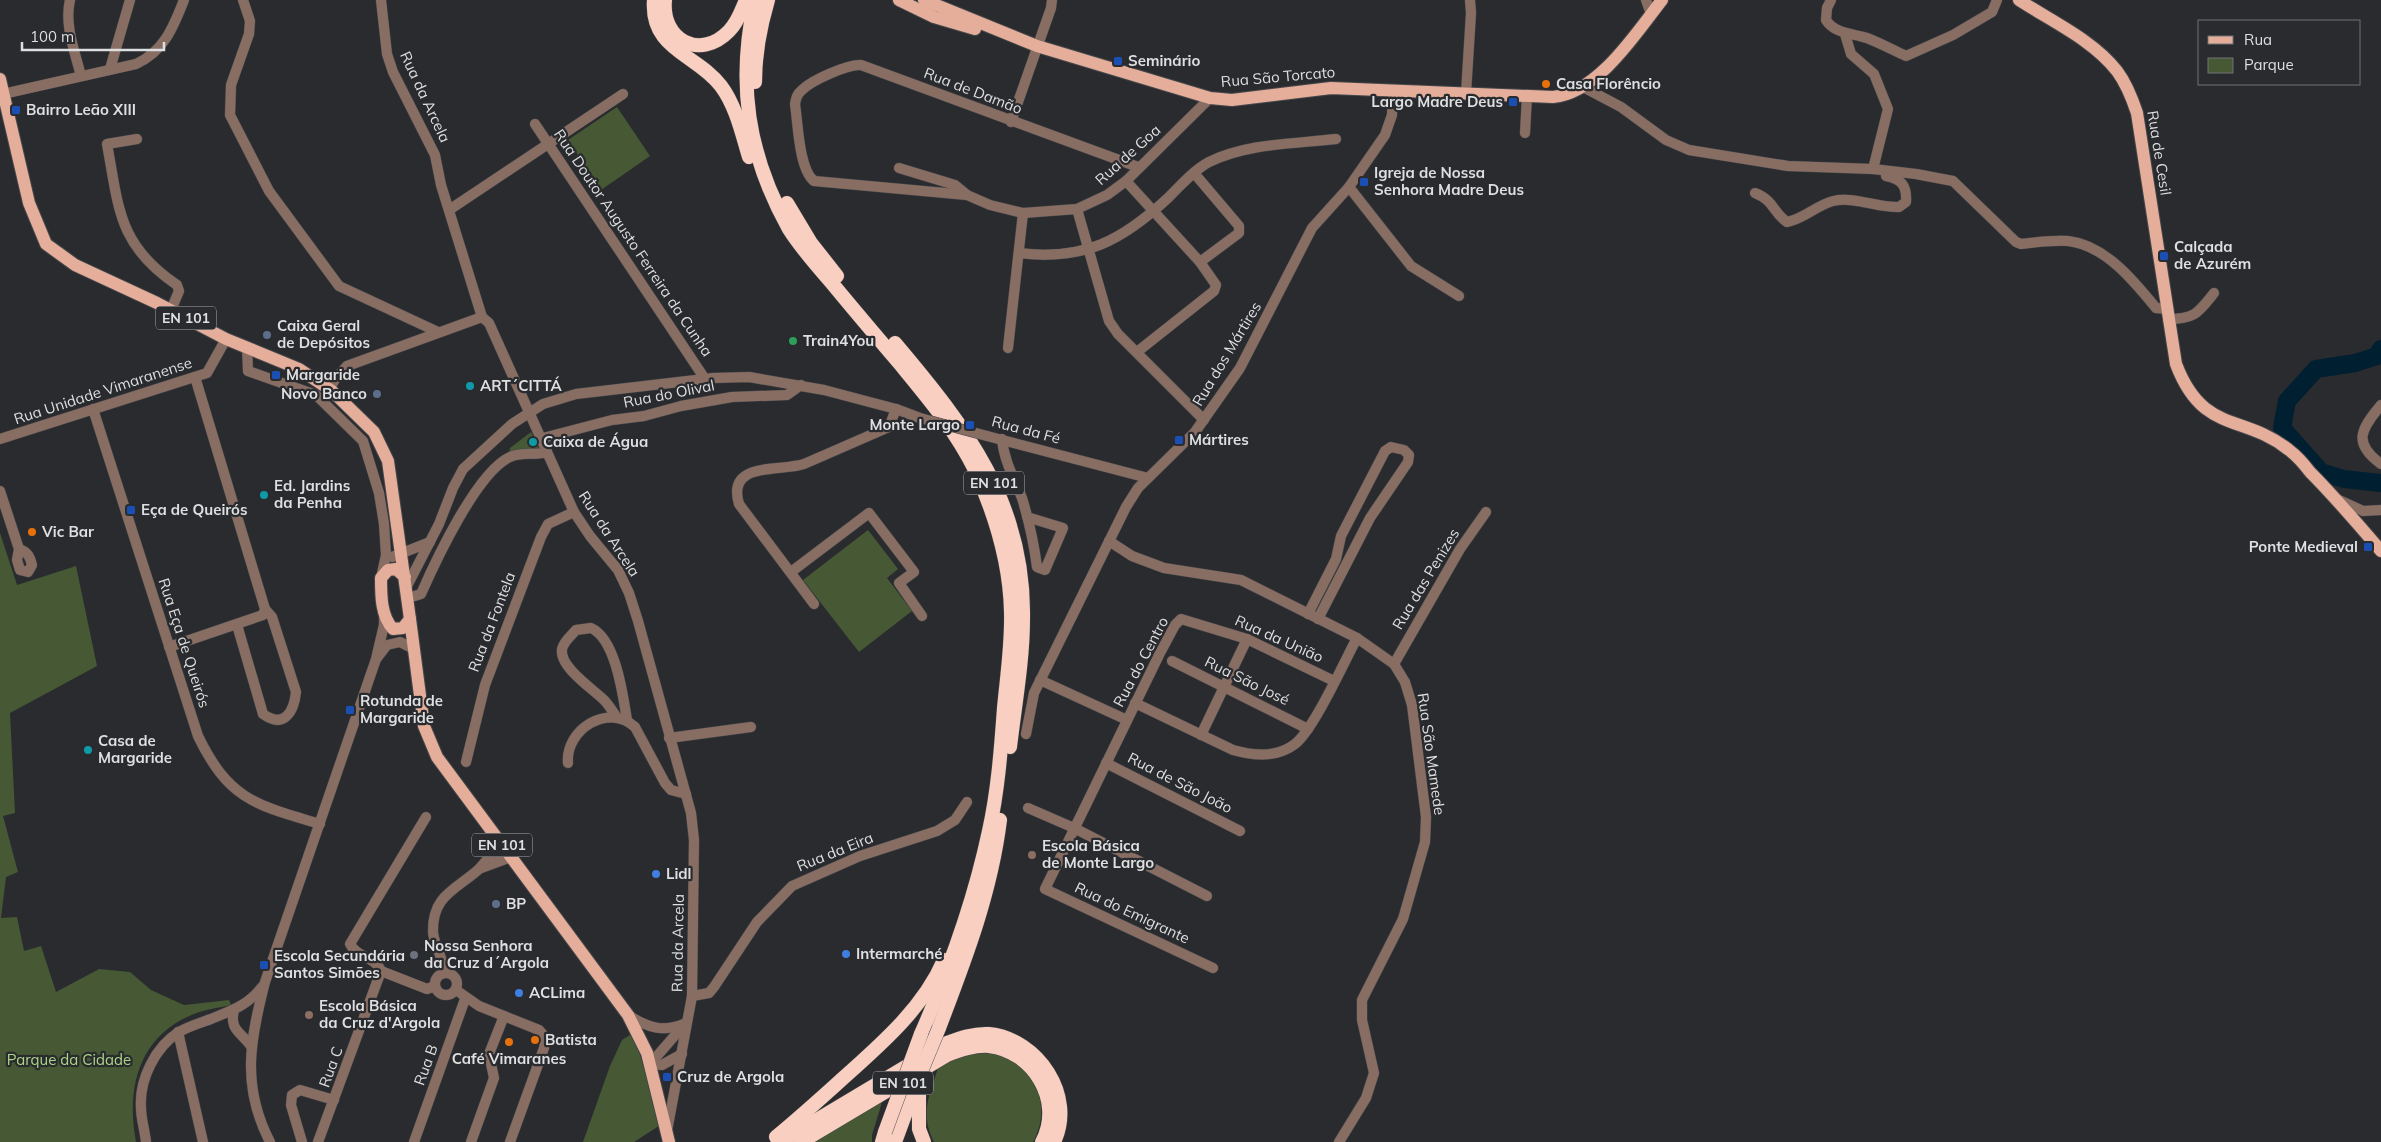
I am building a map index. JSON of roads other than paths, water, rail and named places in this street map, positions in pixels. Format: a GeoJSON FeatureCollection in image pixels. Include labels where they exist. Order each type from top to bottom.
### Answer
{"type":"FeatureCollection","features":[{"type":"Feature","properties":{"kind":"highway"},"geometry":{"type":"LineString","coordinates":[[654,0],[654,16],[662,34],[681,54],[712,76],[726,94],[753,170],[770,208],[784,230],[811,259]]}},
{"type":"Feature","properties":{"kind":"highway"},"geometry":{"type":"LineString","coordinates":[[665,0],[664,14],[670,29],[684,42],[696,45],[710,44],[725,35],[737,22],[746,0]]}},
{"type":"Feature","properties":{"kind":"highway","name":"EN 101"},"geometry":{"type":"LineString","coordinates":[[755,0],[745,62],[747,106],[756,150],[765,179],[790,230],[811,259],[929,399],[954,433],[976,472],[999,535],[1010,594],[1011,632],[999,761],[990,829],[964,927],[921,1034],[888,1139]]}},
{"type":"Feature","properties":{"kind":"highway","name":"EN 101"},"geometry":{"type":"LineString","coordinates":[[768,0],[761,25],[755,62],[755,104],[764,148],[782,195],[811,243],[931,386],[967,434],[1004,504],[1015,539],[1022,580],[1023,618],[1019,673],[999,833],[989,883],[975,932],[940,1028],[920,1074],[912,1106]]}},
{"type":"Feature","properties":{"kind":"highway"},"geometry":{"type":"LineString","coordinates":[[770,1142],[880,1045],[910,1013],[939,972],[956,930],[964,927]]}},
{"type":"Feature","properties":{"kind":"highway"},"geometry":{"type":"LineString","coordinates":[[780,1142],[944,1044],[969,1035],[988,1034],[1009,1039],[1028,1049],[1043,1064],[1054,1082],[1060,1103],[1059,1121],[1054,1142]]}},
{"type":"Feature","properties":{"kind":"highway"},"geometry":{"type":"LineString","coordinates":[[801,1142],[947,1055],[970,1047],[988,1046],[1007,1051],[1022,1058],[1035,1071],[1044,1086],[1048,1104],[1048,1120],[1042,1142]]}},
{"type":"Feature","properties":{"kind":"highway"},"geometry":{"type":"LineString","coordinates":[[888,1139],[912,1106]]}},
{"type":"Feature","properties":{"kind":"highway"},"geometry":{"type":"LineString","coordinates":[[912,1106],[924,1142]]}},
{"type":"Feature","properties":{"kind":"main road","name":"Rua São Torcato"},"geometry":{"type":"LineString","coordinates":[[898,0],[952,24],[1012,37]]}},
{"type":"Feature","properties":{"kind":"main road","name":"Rua São Torcato"},"geometry":{"type":"LineString","coordinates":[[924,0],[1037,46],[1210,98],[1238,100],[1332,88],[1562,96],[1583,87]]}},
{"type":"Feature","properties":{"kind":"main road"},"geometry":{"type":"LineString","coordinates":[[1583,87],[1614,59],[1662,0]]}},
{"type":"Feature","properties":{"kind":"main road","name":"Rua de Cesil"},"geometry":{"type":"LineString","coordinates":[[2019,0],[2098,51],[2117,71],[2130,93],[2137,113],[2176,364],[2190,394],[2209,412],[2271,438],[2289,450],[2336,498],[2381,551]]}},
{"type":"Feature","properties":{"kind":"main road","name":"EN 101"},"geometry":{"type":"LineString","coordinates":[[0,79],[29,204],[46,244],[75,265],[171,310],[226,340],[299,369],[329,389],[374,432],[388,461],[399,538],[397,555],[406,588],[424,726],[437,757],[628,1015],[647,1052],[668,1136]]}},
{"type":"Feature","properties":{"kind":"main road","name":"EN 101"},"geometry":{"type":"LineString","coordinates":[[397,555],[384,574],[384,610],[387,622],[414,653]]}},
{"type":"Feature","properties":{"kind":"main road"},"geometry":{"type":"LineString","coordinates":[[384,574],[396,569],[406,588]]}},
{"type":"Feature","properties":{"kind":"main road"},"geometry":{"type":"LineString","coordinates":[[395,629],[403,628],[410,619]]}},
{"type":"Feature","properties":{"kind":"street"},"geometry":{"type":"LineString","coordinates":[[70,0],[67,11],[69,29],[81,76]]}},
{"type":"Feature","properties":{"kind":"street"},"geometry":{"type":"LineString","coordinates":[[110,69],[130,0]]}},
{"type":"Feature","properties":{"kind":"street"},"geometry":{"type":"LineString","coordinates":[[3,94],[136,64],[151,57],[163,44],[184,0]]}},
{"type":"Feature","properties":{"kind":"street"},"geometry":{"type":"LineString","coordinates":[[243,0],[250,21],[249,34],[231,85],[230,115],[264,182],[339,286],[438,332]]}},
{"type":"Feature","properties":{"kind":"street","name":"Rua da Arcela"},"geometry":{"type":"LineString","coordinates":[[381,0],[387,54],[393,72],[435,155],[449,210],[482,317],[489,323],[543,438],[574,512],[590,536],[618,570],[629,593],[686,794],[694,840],[692,996],[668,1136]]}},
{"type":"Feature","properties":{"kind":"street"},"geometry":{"type":"LineString","coordinates":[[1011,122],[1052,0]]}},
{"type":"Feature","properties":{"kind":"street"},"geometry":{"type":"LineString","coordinates":[[1466,93],[1471,12],[1470,0]]}},
{"type":"Feature","properties":{"kind":"street"},"geometry":{"type":"LineString","coordinates":[[1646,0],[1651,14]]}},
{"type":"Feature","properties":{"kind":"street"},"geometry":{"type":"LineString","coordinates":[[1831,0],[1827,8],[1826,20],[1829,24],[1845,34],[1866,38],[1906,56],[1953,36],[1992,12],[1997,0]]}},
{"type":"Feature","properties":{"kind":"street"},"geometry":{"type":"LineString","coordinates":[[1755,193],[1766,198],[1774,206],[1780,217],[1787,222],[1832,201],[1845,199],[1891,208],[1899,207],[1906,202],[1907,192],[1904,183],[1896,178],[1875,173],[1873,169],[1878,142],[1887,118],[1888,109],[1874,74],[1851,54],[1845,34]]}},
{"type":"Feature","properties":{"kind":"street","name":"Rua de Damão"},"geometry":{"type":"LineString","coordinates":[[800,91],[843,68],[854,64],[862,65],[1138,168]]}},
{"type":"Feature","properties":{"kind":"street"},"geometry":{"type":"LineString","coordinates":[[1583,87],[1620,107],[1671,143],[1689,150],[1788,166],[1873,169],[1916,174],[1953,182],[2016,242],[2021,244],[2069,241],[2090,247],[2133,280],[2156,308],[2167,314],[2183,319],[2197,314],[2214,293]]}},
{"type":"Feature","properties":{"kind":"street","name":"Rua de Goa"},"geometry":{"type":"LineString","coordinates":[[800,91],[795,104],[804,166],[808,176],[814,181],[967,195],[990,205],[1023,214],[1077,209],[1107,196],[1126,181],[1210,98]]}},
{"type":"Feature","properties":{"kind":"street","name":"Rua dos Mártires"},"geometry":{"type":"LineString","coordinates":[[1026,734],[1034,693],[1109,541],[1138,488],[1195,432],[1248,352],[1312,228],[1349,187],[1385,135],[1392,115],[1393,91]]}},
{"type":"Feature","properties":{"kind":"street"},"geometry":{"type":"LineString","coordinates":[[449,210],[623,94]]}},
{"type":"Feature","properties":{"kind":"street"},"geometry":{"type":"LineString","coordinates":[[1525,133],[1527,96]]}},
{"type":"Feature","properties":{"kind":"street","name":"Rua Doutor Augusto Ferreira da Cunha"},"geometry":{"type":"LineString","coordinates":[[534,124],[705,379]]}},
{"type":"Feature","properties":{"kind":"street"},"geometry":{"type":"LineString","coordinates":[[137,139],[107,144],[119,208],[128,235],[144,258],[177,286],[179,291],[171,310]]}},
{"type":"Feature","properties":{"kind":"street"},"geometry":{"type":"LineString","coordinates":[[1018,253],[1048,255],[1089,250],[1125,233],[1153,212],[1194,173],[1209,162],[1239,150],[1336,139]]}},
{"type":"Feature","properties":{"kind":"street","name":"Rua de Goa"},"geometry":{"type":"LineString","coordinates":[[899,168],[956,185],[967,195]]}},
{"type":"Feature","properties":{"kind":"street"},"geometry":{"type":"LineString","coordinates":[[1194,173],[1239,226],[1239,233],[1200,262]]}},
{"type":"Feature","properties":{"kind":"street"},"geometry":{"type":"LineString","coordinates":[[1126,181],[1200,262],[1216,285],[1214,291],[1136,352]]}},
{"type":"Feature","properties":{"kind":"street"},"geometry":{"type":"LineString","coordinates":[[1349,187],[1411,266],[1459,296]]}},
{"type":"Feature","properties":{"kind":"street"},"geometry":{"type":"LineString","coordinates":[[1077,209],[1109,321],[1118,334],[1204,420]]}},
{"type":"Feature","properties":{"kind":"street"},"geometry":{"type":"LineString","coordinates":[[1008,348],[1023,214]]}},
{"type":"Feature","properties":{"kind":"street"},"geometry":{"type":"LineString","coordinates":[[329,389],[347,366],[482,317]]}},
{"type":"Feature","properties":{"kind":"street","name":"Rua Unidade Vimaranense"},"geometry":{"type":"LineString","coordinates":[[0,439],[207,373],[226,340]]}},
{"type":"Feature","properties":{"kind":"street"},"geometry":{"type":"LineString","coordinates":[[247,348],[248,372],[316,395],[363,441],[379,493],[384,524],[386,555],[384,574]]}},
{"type":"Feature","properties":{"kind":"street"},"geometry":{"type":"LineString","coordinates":[[195,377],[265,609],[272,617],[296,692],[295,705],[282,720],[272,720],[264,714],[237,625]]}},
{"type":"Feature","properties":{"kind":"street","name":"Rua da Fé"},"geometry":{"type":"LineString","coordinates":[[406,588],[430,542],[463,469],[512,424],[530,412],[543,404],[576,394],[705,379],[749,377],[801,385],[1148,478]]}},
{"type":"Feature","properties":{"kind":"street","name":"Rua do Olival"},"geometry":{"type":"LineString","coordinates":[[543,438],[612,420],[644,416],[680,406],[732,397],[787,395],[801,385]]}},
{"type":"Feature","properties":{"kind":"street"},"geometry":{"type":"LineString","coordinates":[[2381,405],[2367,421],[2362,432],[2362,443],[2366,452],[2381,464]]}},
{"type":"Feature","properties":{"kind":"street","name":"Rua Eça de Queirós"},"geometry":{"type":"LineString","coordinates":[[93,409],[198,736],[217,770],[242,795],[258,804],[290,817],[320,824]]}},
{"type":"Feature","properties":{"kind":"street"},"geometry":{"type":"LineString","coordinates":[[814,604],[739,504],[736,495],[738,485],[751,471],[790,468],[804,464],[889,427],[896,410]]}},
{"type":"Feature","properties":{"kind":"street"},"geometry":{"type":"LineString","coordinates":[[1002,439],[1004,457],[1021,498],[1033,537],[1037,567],[1045,570],[1063,528],[1027,517]]}},
{"type":"Feature","properties":{"kind":"street"},"geometry":{"type":"LineString","coordinates":[[1391,447],[1404,450],[1409,455],[1408,462],[1370,518],[1313,616],[1336,559],[1341,536],[1385,451],[1391,447]]}},
{"type":"Feature","properties":{"kind":"street"},"geometry":{"type":"LineString","coordinates":[[406,588],[422,594],[431,571],[477,488],[492,471],[509,457],[548,452]]}},
{"type":"Feature","properties":{"kind":"street"},"geometry":{"type":"LineString","coordinates":[[0,491],[19,549]]}},
{"type":"Feature","properties":{"kind":"street"},"geometry":{"type":"LineString","coordinates":[[2336,498],[2363,511],[2381,510]]}},
{"type":"Feature","properties":{"kind":"street","name":"Rua da Fontela"},"geometry":{"type":"LineString","coordinates":[[466,762],[485,685],[541,537],[548,524],[574,512]]}},
{"type":"Feature","properties":{"kind":"street","name":"Rua das Penizes"},"geometry":{"type":"LineString","coordinates":[[1394,664],[1460,549],[1486,512]]}},
{"type":"Feature","properties":{"kind":"street"},"geometry":{"type":"LineString","coordinates":[[791,572],[869,513],[914,572],[898,583],[922,616]]}},
{"type":"Feature","properties":{"kind":"street","name":"Rua São Mamede"},"geometry":{"type":"LineString","coordinates":[[1109,541],[1132,556],[1164,568],[1241,580],[1357,638],[1394,664],[1405,682],[1412,704],[1426,817],[1425,842],[1403,919],[1362,1000],[1362,1020],[1374,1073],[1366,1098],[1339,1142]]}},
{"type":"Feature","properties":{"kind":"street"},"geometry":{"type":"LineString","coordinates":[[397,555],[430,542]]}},
{"type":"Feature","properties":{"kind":"street"},"geometry":{"type":"LineString","coordinates":[[169,647],[263,615],[265,609]]}},
{"type":"Feature","properties":{"kind":"street"},"geometry":{"type":"LineString","coordinates":[[270,1142],[259,1112],[253,1086],[250,1068],[251,1046],[249,1035],[257,1014],[265,982],[376,658],[384,625],[384,610]]}},
{"type":"Feature","properties":{"kind":"street","name":"Rua da União"},"geometry":{"type":"LineString","coordinates":[[1181,619],[1247,638],[1334,681]]}},
{"type":"Feature","properties":{"kind":"street","name":"Rua do Centro"},"geometry":{"type":"LineString","coordinates":[[1127,720],[1175,625],[1181,619]]}},
{"type":"Feature","properties":{"kind":"street"},"geometry":{"type":"LineString","coordinates":[[616,716],[606,701],[578,678],[564,659],[562,651],[564,644],[576,630],[591,628],[606,641],[622,691],[627,720]]}},
{"type":"Feature","properties":{"kind":"street"},"geometry":{"type":"LineString","coordinates":[[376,658],[387,645],[395,629]]}},
{"type":"Feature","properties":{"kind":"street"},"geometry":{"type":"LineString","coordinates":[[1201,735],[1247,638]]}},
{"type":"Feature","properties":{"kind":"street"},"geometry":{"type":"LineString","coordinates":[[1135,703],[1233,750],[1247,754],[1277,753],[1295,744],[1308,729],[1357,638]]}},
{"type":"Feature","properties":{"kind":"street"},"geometry":{"type":"LineString","coordinates":[[387,645],[400,642],[414,653]]}},
{"type":"Feature","properties":{"kind":"street","name":"Rua São José"},"geometry":{"type":"LineString","coordinates":[[1172,661],[1308,729]]}},
{"type":"Feature","properties":{"kind":"street"},"geometry":{"type":"LineString","coordinates":[[1040,680],[1127,720]]}},
{"type":"Feature","properties":{"kind":"street"},"geometry":{"type":"LineString","coordinates":[[568,763],[567,753],[574,736],[605,716],[616,716],[627,720],[634,727],[665,783],[671,790],[686,794]]}},
{"type":"Feature","properties":{"kind":"street","name":"Rua do Emigrante"},"geometry":{"type":"LineString","coordinates":[[1127,720],[1045,889],[1213,968]]}},
{"type":"Feature","properties":{"kind":"street"},"geometry":{"type":"LineString","coordinates":[[669,738],[751,727]]}},
{"type":"Feature","properties":{"kind":"street","name":"Rua de São João"},"geometry":{"type":"LineString","coordinates":[[1106,763],[1240,831]]}},
{"type":"Feature","properties":{"kind":"street","name":"Rua da Eira"},"geometry":{"type":"LineString","coordinates":[[692,996],[709,992],[714,987],[757,922],[792,886],[860,856],[937,831],[955,820],[967,802]]}},
{"type":"Feature","properties":{"kind":"street"},"geometry":{"type":"LineString","coordinates":[[1028,808],[1074,828],[1207,896]]}},
{"type":"Feature","properties":{"kind":"street"},"geometry":{"type":"LineString","coordinates":[[426,817],[350,944],[352,949],[379,966],[381,971],[426,989],[435,986]]}},
{"type":"Feature","properties":{"kind":"street"},"geometry":{"type":"LineString","coordinates":[[444,973],[444,962],[433,934],[434,912],[443,896],[480,868],[500,843]]}},
{"type":"Feature","properties":{"kind":"street"},"geometry":{"type":"LineString","coordinates":[[480,868],[511,857]]}},
{"type":"Feature","properties":{"kind":"street","name":"Rua C"},"geometry":{"type":"LineString","coordinates":[[318,1142],[381,971]]}},
{"type":"Feature","properties":{"kind":"street"},"geometry":{"type":"LineString","coordinates":[[444,973],[453,974],[457,982],[456,990],[448,995],[440,993],[435,986],[437,978],[444,973]]}},
{"type":"Feature","properties":{"kind":"street"},"geometry":{"type":"LineString","coordinates":[[146,1142],[141,1108],[142,1091],[146,1074],[164,1045],[178,1032],[234,1010],[252,1000],[265,982]]}},
{"type":"Feature","properties":{"kind":"street"},"geometry":{"type":"LineString","coordinates":[[456,990],[465,999],[539,1030],[546,1040],[510,1142]]}},
{"type":"Feature","properties":{"kind":"street","name":"Rua B"},"geometry":{"type":"LineString","coordinates":[[414,1142],[465,999]]}},
{"type":"Feature","properties":{"kind":"street"},"geometry":{"type":"LineString","coordinates":[[245,1004],[251,1007],[257,1014]]}},
{"type":"Feature","properties":{"kind":"street"},"geometry":{"type":"LineString","coordinates":[[234,1010],[232,1022],[236,1029]]}},
{"type":"Feature","properties":{"kind":"street"},"geometry":{"type":"LineString","coordinates":[[628,1015],[650,1028],[663,1029],[686,1023]]}},
{"type":"Feature","properties":{"kind":"street"},"geometry":{"type":"LineString","coordinates":[[471,1142],[494,1078],[489,1054],[504,1016]]}},
{"type":"Feature","properties":{"kind":"street"},"geometry":{"type":"LineString","coordinates":[[206,1020],[249,1035]]}},
{"type":"Feature","properties":{"kind":"street"},"geometry":{"type":"LineString","coordinates":[[650,1064],[686,1023]]}},
{"type":"Feature","properties":{"kind":"street"},"geometry":{"type":"LineString","coordinates":[[178,1032],[204,1142]]}},
{"type":"Feature","properties":{"kind":"street"},"geometry":{"type":"LineString","coordinates":[[650,1064],[662,1065],[682,1054]]}},
{"type":"Feature","properties":{"kind":"street"},"geometry":{"type":"LineString","coordinates":[[302,1142],[291,1105],[292,1095],[300,1090],[334,1100]]}},
{"type":"Feature","properties":{"kind":"waterway"},"geometry":{"type":"LineString","coordinates":[[2381,349],[2377,356],[2355,363],[2316,369],[2287,401],[2282,428],[2321,472],[2344,479],[2381,483]]}},
{"type":"Feature","properties":{"kind":"place","name":"Seminário"},"geometry":{"type":"Point","coordinates":[1118,61]}},
{"type":"Feature","properties":{"kind":"place","name":"Casa Florêncio"},"geometry":{"type":"Point","coordinates":[1546,84]}},
{"type":"Feature","properties":{"kind":"place","name":"Largo Madre Deus"},"geometry":{"type":"Point","coordinates":[1513,102]}},
{"type":"Feature","properties":{"kind":"place","name":"Bairro Leão XIII"},"geometry":{"type":"Point","coordinates":[16,110]}},
{"type":"Feature","properties":{"kind":"place","name":"Igreja de Nossa Senhora Madre Deus"},"geometry":{"type":"Point","coordinates":[1364,182]}},
{"type":"Feature","properties":{"kind":"place","name":"Calçada de Azurém"},"geometry":{"type":"Point","coordinates":[2164,256]}},
{"type":"Feature","properties":{"kind":"place","name":"Caixa Geral de Depósitos"},"geometry":{"type":"Point","coordinates":[267,335]}},
{"type":"Feature","properties":{"kind":"place","name":"Train4You"},"geometry":{"type":"Point","coordinates":[793,341]}},
{"type":"Feature","properties":{"kind":"place","name":"Margaride"},"geometry":{"type":"Point","coordinates":[276,375]}},
{"type":"Feature","properties":{"kind":"place","name":"ART´CITTÁ"},"geometry":{"type":"Point","coordinates":[470,386]}},
{"type":"Feature","properties":{"kind":"place","name":"Novo Banco"},"geometry":{"type":"Point","coordinates":[377,394]}},
{"type":"Feature","properties":{"kind":"place","name":"Monte Largo"},"geometry":{"type":"Point","coordinates":[970,425]}},
{"type":"Feature","properties":{"kind":"place","name":"Mártires"},"geometry":{"type":"Point","coordinates":[1179,440]}},
{"type":"Feature","properties":{"kind":"place","name":"Caixa de Água"},"geometry":{"type":"Point","coordinates":[533,442]}},
{"type":"Feature","properties":{"kind":"place","name":"Ed. Jardins da Penha"},"geometry":{"type":"Point","coordinates":[264,495]}},
{"type":"Feature","properties":{"kind":"place","name":"Eça de Queirós"},"geometry":{"type":"Point","coordinates":[131,510]}},
{"type":"Feature","properties":{"kind":"place","name":"Vic Bar"},"geometry":{"type":"Point","coordinates":[32,532]}},
{"type":"Feature","properties":{"kind":"place","name":"Ponte Medieval"},"geometry":{"type":"Point","coordinates":[2368,547]}},
{"type":"Feature","properties":{"kind":"place","name":"Rotunda de Margaride"},"geometry":{"type":"Point","coordinates":[350,710]}},
{"type":"Feature","properties":{"kind":"place","name":"Casa de Margaride"},"geometry":{"type":"Point","coordinates":[88,750]}},
{"type":"Feature","properties":{"kind":"place","name":"Escola Básica de Monte Largo"},"geometry":{"type":"Point","coordinates":[1032,855]}},
{"type":"Feature","properties":{"kind":"place","name":"Lidl"},"geometry":{"type":"Point","coordinates":[656,874]}},
{"type":"Feature","properties":{"kind":"place","name":"BP"},"geometry":{"type":"Point","coordinates":[496,904]}},
{"type":"Feature","properties":{"kind":"place","name":"Intermarché"},"geometry":{"type":"Point","coordinates":[846,954]}},
{"type":"Feature","properties":{"kind":"place","name":"Nossa Senhora da Cruz d´Argola"},"geometry":{"type":"Point","coordinates":[414,955]}},
{"type":"Feature","properties":{"kind":"place","name":"Escola Secundária Santos Simões"},"geometry":{"type":"Point","coordinates":[264,965]}},
{"type":"Feature","properties":{"kind":"place","name":"ACLima"},"geometry":{"type":"Point","coordinates":[519,993]}},
{"type":"Feature","properties":{"kind":"place","name":"Escola Básica da Cruz d'Argola"},"geometry":{"type":"Point","coordinates":[309,1015]}},
{"type":"Feature","properties":{"kind":"place","name":"Batista"},"geometry":{"type":"Point","coordinates":[535,1040]}},
{"type":"Feature","properties":{"kind":"place","name":"Café Vimaranes"},"geometry":{"type":"Point","coordinates":[509,1042]}},
{"type":"Feature","properties":{"kind":"place","name":"Cruz de Argola"},"geometry":{"type":"Point","coordinates":[667,1077]}},
{"type":"Feature","properties":{"kind":"park label","name":"Parque da Cidade"},"geometry":{"type":"Point","coordinates":[69,1060]}}]}
